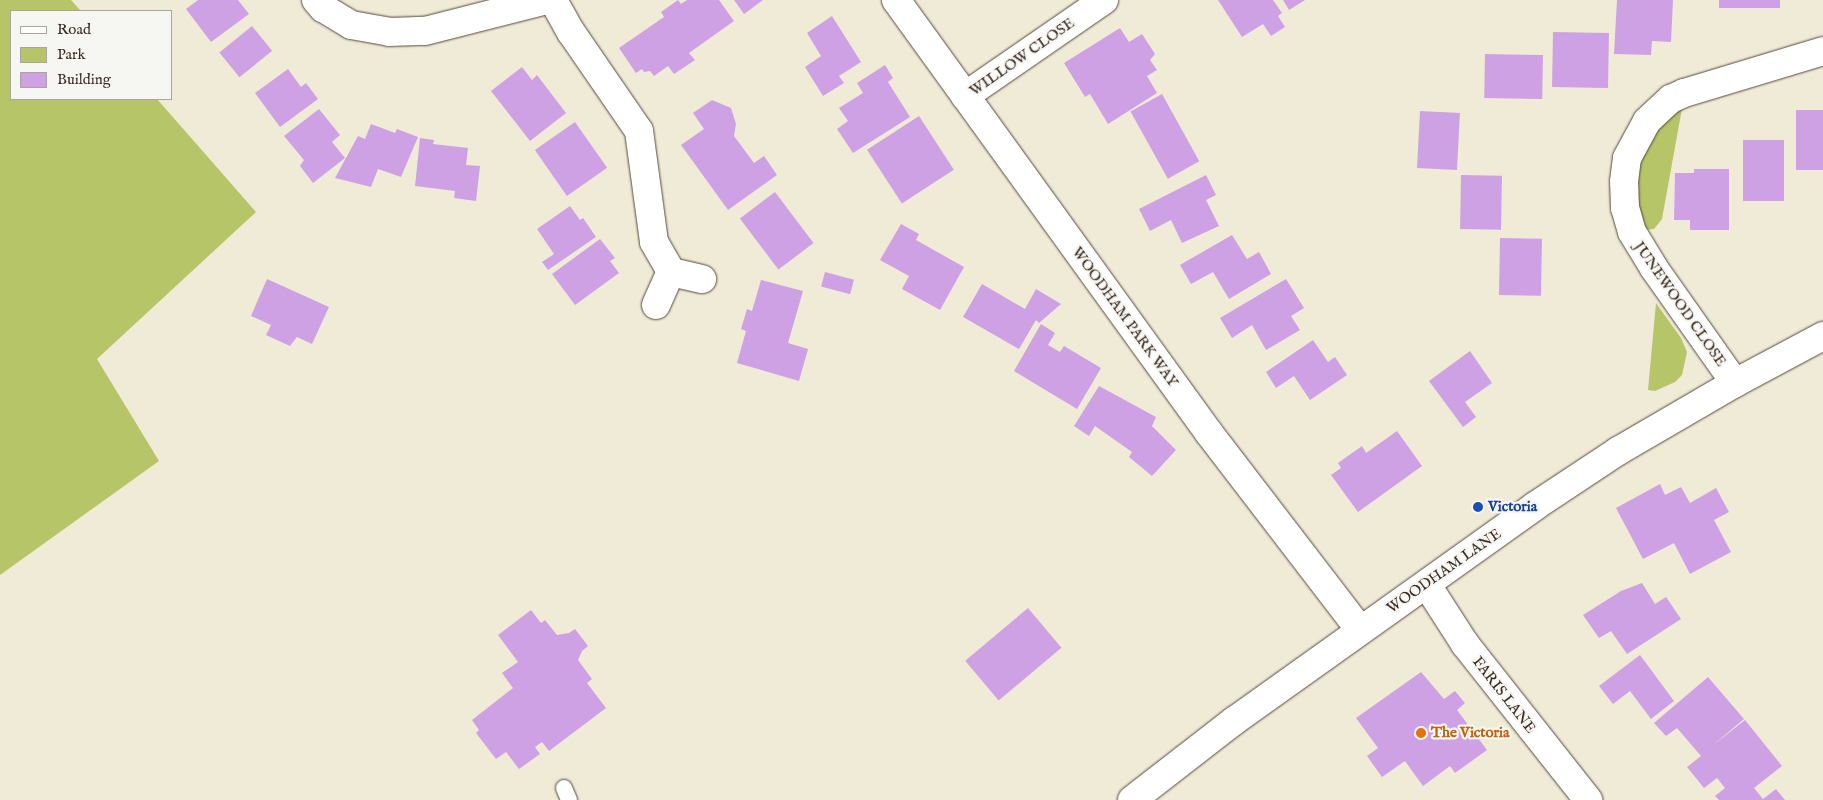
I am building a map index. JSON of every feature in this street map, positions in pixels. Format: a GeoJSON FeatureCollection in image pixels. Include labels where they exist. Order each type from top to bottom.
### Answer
{"type":"FeatureCollection","features":[{"type":"Feature","properties":{"kind":"street"},"geometry":{"type":"LineString","coordinates":[[316,0],[323,8],[351,25],[389,32],[424,31],[547,0]]}},
{"type":"Feature","properties":{"kind":"street"},"geometry":{"type":"LineString","coordinates":[[553,0],[571,32],[639,131],[654,242],[671,272],[702,279]]}},
{"type":"Feature","properties":{"kind":"street","name":"WOODHAM PARK WAY"},"geometry":{"type":"LineString","coordinates":[[896,0],[1209,433],[1360,630]]}},
{"type":"Feature","properties":{"kind":"street","name":"WILLOW CLOSE"},"geometry":{"type":"LineString","coordinates":[[965,96],[1104,0]]}},
{"type":"Feature","properties":{"kind":"street","name":"JUNEWOOD CLOSE"},"geometry":{"type":"LineString","coordinates":[[1735,383],[1654,268],[1632,232],[1625,208],[1624,182],[1627,158],[1647,121],[1671,99],[1823,51]]}},
{"type":"Feature","properties":{"kind":"street"},"geometry":{"type":"LineString","coordinates":[[656,305],[671,272]]}},
{"type":"Feature","properties":{"kind":"street","name":"WOODHAM LANE"},"geometry":{"type":"LineString","coordinates":[[1132,800],[1234,721],[1535,506],[1618,451],[1735,383],[1823,336]]}},
{"type":"Feature","properties":{"kind":"street","name":"FARIS LANE"},"geometry":{"type":"LineString","coordinates":[[1427,584],[1465,644],[1588,800]]}},
{"type":"Feature","properties":{"kind":"green space"},"geometry":{"type":"Polygon","coordinates":[[[0,0],[71,0],[80,10],[10,10],[10,100],[158,100],[256,212],[97,359],[159,461],[0,575],[0,0]]]}},
{"type":"Feature","properties":{"kind":"green space"},"geometry":{"type":"Polygon","coordinates":[[[1683,103],[1662,219],[1654,229],[1643,230],[1633,201],[1644,141],[1683,103]]]}},
{"type":"Feature","properties":{"kind":"green space"},"geometry":{"type":"Polygon","coordinates":[[[1656,303],[1681,338],[1687,352],[1682,375],[1675,382],[1655,391],[1648,390],[1656,303]]]}},
{"type":"Feature","properties":{"kind":"building"},"geometry":{"type":"Polygon","coordinates":[[[198,0],[238,0],[249,14],[211,42],[186,9],[198,0]]]}},
{"type":"Feature","properties":{"kind":"building"},"geometry":{"type":"Polygon","coordinates":[[[678,0],[681,4],[687,0],[719,0],[734,21],[689,53],[695,60],[674,74],[668,66],[654,76],[650,71],[644,72],[642,69],[636,73],[619,48],[664,17],[661,12],[678,0]]]}},
{"type":"Feature","properties":{"kind":"building"},"geometry":{"type":"Polygon","coordinates":[[[734,0],[763,0],[744,14],[734,0]]]}},
{"type":"Feature","properties":{"kind":"building"},"geometry":{"type":"Polygon","coordinates":[[[1218,0],[1273,0],[1282,13],[1278,16],[1285,27],[1271,36],[1263,24],[1242,37],[1218,0]]]}},
{"type":"Feature","properties":{"kind":"building"},"geometry":{"type":"Polygon","coordinates":[[[1283,0],[1305,0],[1289,10],[1283,0]]]}},
{"type":"Feature","properties":{"kind":"building"},"geometry":{"type":"Polygon","coordinates":[[[1617,0],[1673,0],[1671,42],[1652,41],[1651,55],[1614,54],[1617,0]]]}},
{"type":"Feature","properties":{"kind":"building"},"geometry":{"type":"Polygon","coordinates":[[[1719,0],[1780,0],[1780,8],[1719,8],[1719,0]]]}},
{"type":"Feature","properties":{"kind":"building"},"geometry":{"type":"Polygon","coordinates":[[[832,16],[861,62],[839,76],[844,83],[823,96],[805,67],[821,56],[807,33],[832,16]]]}},
{"type":"Feature","properties":{"kind":"building"},"geometry":{"type":"Polygon","coordinates":[[[252,26],[272,51],[239,77],[219,52],[252,26]]]}},
{"type":"Feature","properties":{"kind":"building"},"geometry":{"type":"Polygon","coordinates":[[[1120,28],[1129,42],[1142,34],[1155,54],[1150,60],[1157,70],[1147,76],[1157,93],[1108,124],[1090,94],[1085,97],[1064,63],[1120,28]]]}},
{"type":"Feature","properties":{"kind":"building"},"geometry":{"type":"Polygon","coordinates":[[[1553,32],[1609,33],[1608,88],[1552,87],[1553,32]]]}},
{"type":"Feature","properties":{"kind":"building"},"geometry":{"type":"Polygon","coordinates":[[[1485,54],[1543,55],[1542,99],[1484,98],[1485,54]]]}},
{"type":"Feature","properties":{"kind":"building"},"geometry":{"type":"Polygon","coordinates":[[[885,65],[893,78],[888,82],[910,117],[853,153],[837,129],[848,121],[839,108],[863,93],[857,83],[885,65]]]}},
{"type":"Feature","properties":{"kind":"building"},"geometry":{"type":"Polygon","coordinates":[[[522,67],[532,80],[537,75],[566,113],[530,141],[491,91],[522,67]]]}},
{"type":"Feature","properties":{"kind":"building"},"geometry":{"type":"Polygon","coordinates":[[[288,69],[301,87],[306,83],[318,99],[280,127],[255,93],[288,69]]]}},
{"type":"Feature","properties":{"kind":"building"},"geometry":{"type":"Polygon","coordinates":[[[1162,94],[1199,161],[1168,179],[1131,111],[1162,94]]]}},
{"type":"Feature","properties":{"kind":"building"},"geometry":{"type":"Polygon","coordinates":[[[712,100],[731,108],[736,124],[734,136],[754,163],[764,156],[777,175],[728,210],[681,145],[704,129],[693,113],[712,100]]]}},
{"type":"Feature","properties":{"kind":"building"},"geometry":{"type":"Polygon","coordinates":[[[319,109],[340,135],[332,142],[345,158],[313,183],[300,166],[304,160],[284,136],[319,109]]]}},
{"type":"Feature","properties":{"kind":"building"},"geometry":{"type":"Polygon","coordinates":[[[1796,110],[1823,110],[1823,170],[1796,170],[1796,110]]]}},
{"type":"Feature","properties":{"kind":"building"},"geometry":{"type":"Polygon","coordinates":[[[1420,111],[1460,113],[1457,170],[1417,168],[1420,111]]]}},
{"type":"Feature","properties":{"kind":"building"},"geometry":{"type":"Polygon","coordinates":[[[919,116],[954,170],[902,203],[867,150],[919,116]]]}},
{"type":"Feature","properties":{"kind":"building"},"geometry":{"type":"Polygon","coordinates":[[[575,122],[607,168],[567,196],[535,150],[575,122]]]}},
{"type":"Feature","properties":{"kind":"building"},"geometry":{"type":"Polygon","coordinates":[[[371,124],[395,133],[397,129],[418,137],[401,177],[378,169],[371,187],[335,178],[358,136],[365,139],[371,124]]]}},
{"type":"Feature","properties":{"kind":"building"},"geometry":{"type":"Polygon","coordinates":[[[420,138],[434,140],[433,144],[468,148],[466,165],[480,166],[476,201],[454,198],[455,191],[415,186],[420,138]]]}},
{"type":"Feature","properties":{"kind":"building"},"geometry":{"type":"Polygon","coordinates":[[[1743,140],[1784,140],[1784,201],[1743,201],[1743,140]]]}},
{"type":"Feature","properties":{"kind":"building"},"geometry":{"type":"Polygon","coordinates":[[[1694,169],[1729,169],[1729,230],[1690,230],[1690,220],[1674,220],[1675,173],[1694,173],[1694,169]]]}},
{"type":"Feature","properties":{"kind":"building"},"geometry":{"type":"Polygon","coordinates":[[[1206,175],[1216,195],[1206,200],[1219,226],[1182,243],[1171,220],[1150,231],[1139,209],[1206,175]]]}},
{"type":"Feature","properties":{"kind":"building"},"geometry":{"type":"Polygon","coordinates":[[[1461,175],[1502,176],[1501,230],[1460,229],[1461,175]]]}},
{"type":"Feature","properties":{"kind":"building"},"geometry":{"type":"Polygon","coordinates":[[[775,192],[814,243],[778,270],[740,218],[775,192]]]}},
{"type":"Feature","properties":{"kind":"building"},"geometry":{"type":"Polygon","coordinates":[[[570,206],[580,220],[583,218],[596,237],[548,270],[542,262],[554,254],[537,229],[570,206]]]}},
{"type":"Feature","properties":{"kind":"building"},"geometry":{"type":"Polygon","coordinates":[[[901,224],[919,234],[916,240],[964,267],[940,310],[902,289],[909,276],[880,260],[901,224]]]}},
{"type":"Feature","properties":{"kind":"building"},"geometry":{"type":"Polygon","coordinates":[[[1232,235],[1247,259],[1259,252],[1271,274],[1229,299],[1213,272],[1191,284],[1180,265],[1232,235]]]}},
{"type":"Feature","properties":{"kind":"building"},"geometry":{"type":"Polygon","coordinates":[[[1500,238],[1542,239],[1541,296],[1499,295],[1500,238]]]}},
{"type":"Feature","properties":{"kind":"building"},"geometry":{"type":"Polygon","coordinates":[[[600,239],[615,258],[610,261],[619,273],[575,305],[552,274],[600,239]]]}},
{"type":"Feature","properties":{"kind":"building"},"geometry":{"type":"Polygon","coordinates":[[[825,272],[854,280],[850,294],[821,286],[825,272]]]}},
{"type":"Feature","properties":{"kind":"building"},"geometry":{"type":"Polygon","coordinates":[[[267,279],[329,307],[312,344],[297,337],[290,346],[266,335],[271,325],[251,316],[267,279]]]}},
{"type":"Feature","properties":{"kind":"building"},"geometry":{"type":"Polygon","coordinates":[[[1286,279],[1304,308],[1291,316],[1300,330],[1266,350],[1252,325],[1232,338],[1220,318],[1286,279]]]}},
{"type":"Feature","properties":{"kind":"building"},"geometry":{"type":"Polygon","coordinates":[[[761,280],[803,291],[788,343],[808,349],[799,381],[737,363],[746,331],[741,329],[747,309],[752,311],[761,280]]]}},
{"type":"Feature","properties":{"kind":"building"},"geometry":{"type":"Polygon","coordinates":[[[982,284],[1025,309],[1036,289],[1061,304],[1039,323],[1036,320],[1019,349],[963,317],[982,284]]]}},
{"type":"Feature","properties":{"kind":"building"},"geometry":{"type":"Polygon","coordinates":[[[1041,324],[1055,333],[1048,345],[1060,352],[1064,346],[1101,368],[1077,409],[1014,371],[1041,324]]]}},
{"type":"Feature","properties":{"kind":"building"},"geometry":{"type":"Polygon","coordinates":[[[1313,340],[1328,362],[1335,357],[1347,375],[1310,400],[1294,376],[1276,388],[1266,372],[1313,340]]]}},
{"type":"Feature","properties":{"kind":"building"},"geometry":{"type":"Polygon","coordinates":[[[1470,351],[1492,383],[1465,402],[1476,417],[1463,427],[1429,381],[1470,351]]]}},
{"type":"Feature","properties":{"kind":"building"},"geometry":{"type":"Polygon","coordinates":[[[1099,386],[1156,417],[1152,426],[1176,450],[1152,476],[1129,457],[1132,452],[1095,426],[1089,436],[1074,426],[1099,386]]]}},
{"type":"Feature","properties":{"kind":"building"},"geometry":{"type":"Polygon","coordinates":[[[1397,431],[1422,466],[1358,512],[1331,475],[1341,468],[1338,463],[1362,446],[1366,453],[1397,431]]]}},
{"type":"Feature","properties":{"kind":"building"},"geometry":{"type":"Polygon","coordinates":[[[1660,484],[1665,495],[1681,487],[1690,503],[1716,488],[1729,512],[1714,520],[1731,552],[1690,574],[1674,543],[1643,559],[1616,508],[1660,484]]]}},
{"type":"Feature","properties":{"kind":"building"},"geometry":{"type":"Polygon","coordinates":[[[1642,583],[1655,604],[1666,597],[1681,619],[1627,654],[1611,631],[1599,638],[1583,615],[1621,591],[1642,583]]]}},
{"type":"Feature","properties":{"kind":"building"},"geometry":{"type":"Polygon","coordinates":[[[1028,608],[1061,648],[999,701],[965,661],[1028,608]]]}},
{"type":"Feature","properties":{"kind":"building"},"geometry":{"type":"Polygon","coordinates":[[[531,610],[541,623],[545,620],[557,635],[569,633],[575,629],[588,646],[582,651],[578,660],[592,679],[587,683],[606,708],[549,751],[542,742],[535,747],[540,754],[519,769],[506,752],[496,759],[476,733],[479,730],[472,720],[513,688],[502,673],[518,662],[498,635],[531,610]]]}},
{"type":"Feature","properties":{"kind":"building"},"geometry":{"type":"Polygon","coordinates":[[[1640,655],[1674,701],[1651,719],[1630,691],[1613,704],[1599,686],[1640,655]]]}},
{"type":"Feature","properties":{"kind":"building","name":"The Victoria"},"geometry":{"type":"Polygon","coordinates":[[[1421,672],[1444,699],[1455,691],[1465,703],[1457,710],[1487,750],[1455,773],[1450,766],[1423,786],[1405,761],[1382,777],[1367,756],[1378,748],[1356,718],[1421,672]]]}},
{"type":"Feature","properties":{"kind":"building"},"geometry":{"type":"Polygon","coordinates":[[[1708,677],[1744,719],[1712,746],[1745,720],[1782,766],[1754,788],[1763,799],[1776,789],[1785,800],[1719,800],[1715,796],[1725,788],[1717,778],[1704,788],[1687,767],[1701,756],[1677,728],[1666,736],[1654,723],[1708,677]]]}},
{"type":"Feature","properties":{"kind":"place","name":"Victoria"},"geometry":{"type":"Point","coordinates":[1478,507]}},
{"type":"Feature","properties":{"kind":"place","name":"The Victoria"},"geometry":{"type":"Point","coordinates":[1421,733]}}]}
